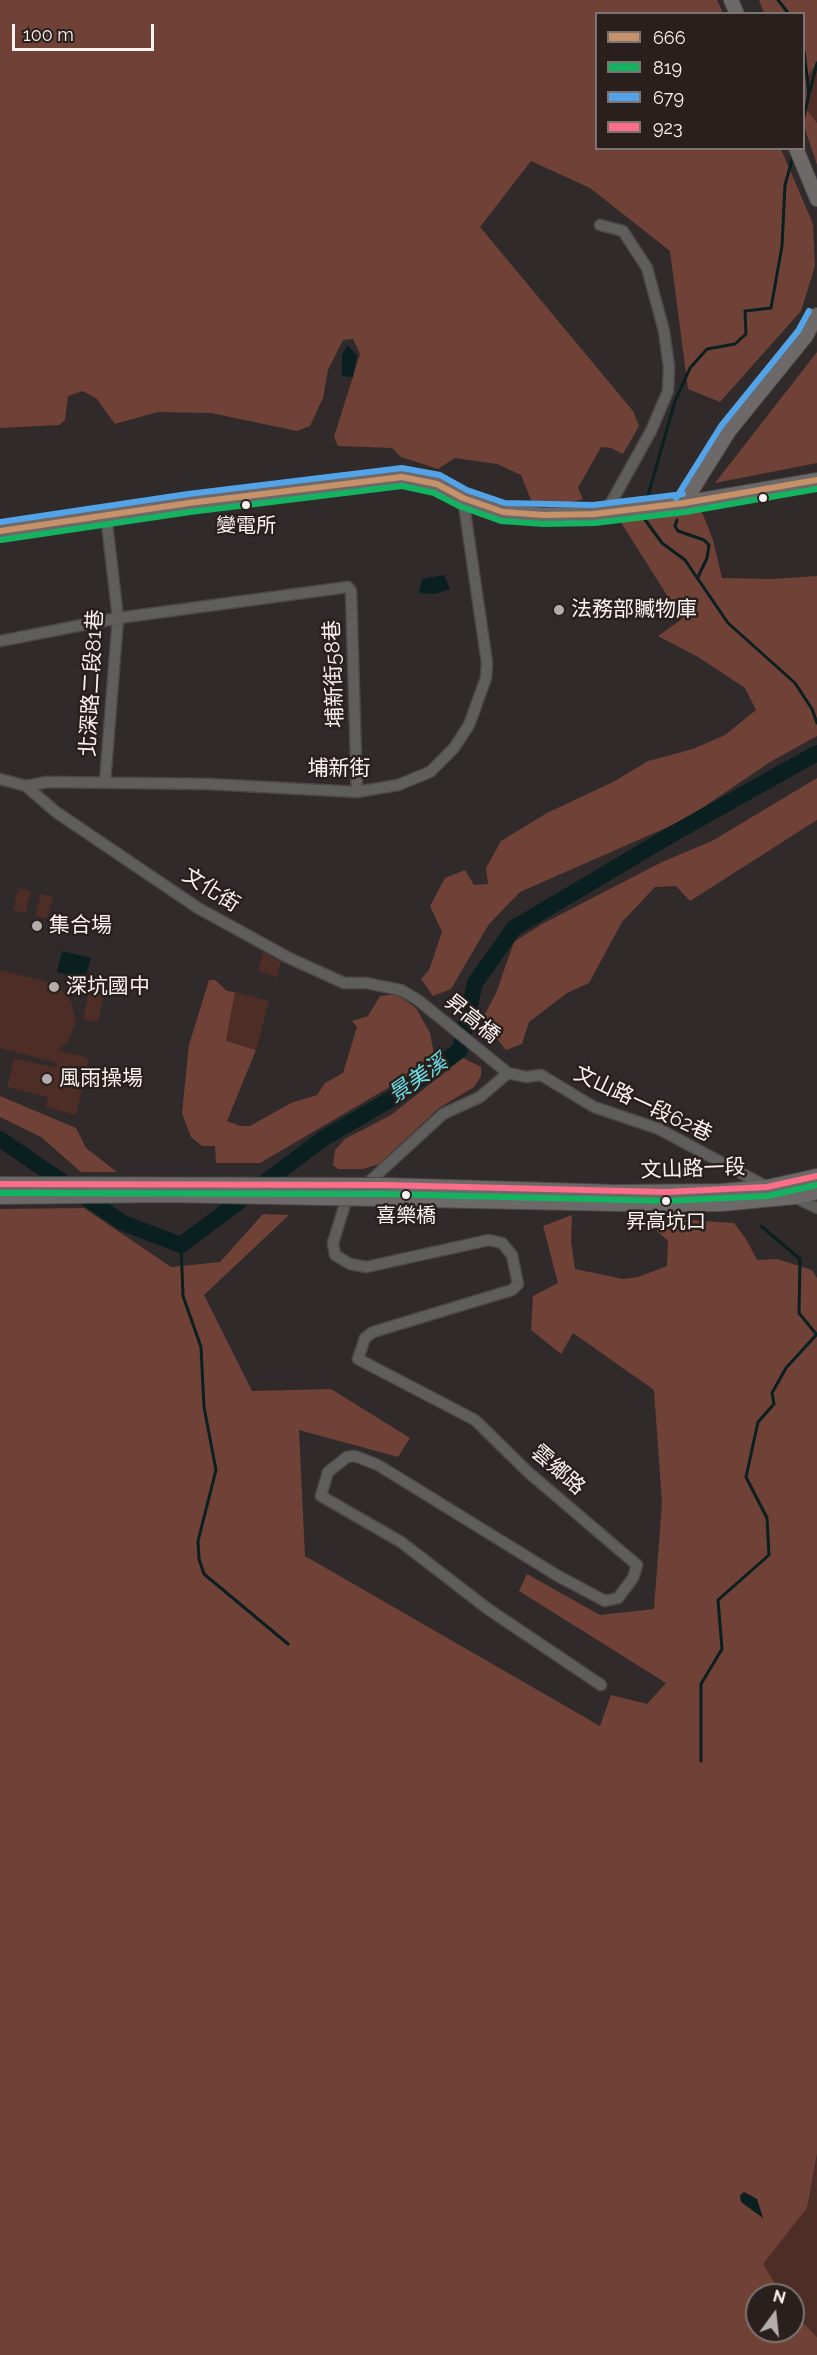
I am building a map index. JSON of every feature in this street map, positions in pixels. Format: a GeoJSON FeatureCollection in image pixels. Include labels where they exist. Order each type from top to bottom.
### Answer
{"type":"FeatureCollection","features":[{"type":"Feature","properties":{"kind":"main road"},"geometry":{"type":"LineString","coordinates":[[797,153],[817,199]]}},
{"type":"Feature","properties":{"kind":"main road"},"geometry":{"type":"LineString","coordinates":[[684,502],[729,431],[806,336],[817,315]]}},
{"type":"Feature","properties":{"kind":"main road"},"geometry":{"type":"LineString","coordinates":[[0,531],[402,477],[437,484],[463,498],[503,512],[544,515],[606,512],[684,502],[817,480]]}},
{"type":"Feature","properties":{"kind":"main road","name":"文山路一段"},"geometry":{"type":"LineString","coordinates":[[568,1198],[721,1191],[766,1187],[817,1176]]}},
{"type":"Feature","properties":{"kind":"main road"},"geometry":{"type":"LineString","coordinates":[[0,1184],[385,1185],[568,1198]]}},
{"type":"Feature","properties":{"kind":"main road","name":"文山路一段"},"geometry":{"type":"LineString","coordinates":[[568,1198],[722,1204],[795,1197],[817,1192]]}},
{"type":"Feature","properties":{"kind":"main road"},"geometry":{"type":"LineString","coordinates":[[0,1197],[166,1195],[568,1198]]}},
{"type":"Feature","properties":{"kind":"street"},"geometry":{"type":"LineString","coordinates":[[600,225],[624,231],[647,268],[664,331],[669,367],[668,391],[651,430],[606,512]]}},
{"type":"Feature","properties":{"kind":"street","name":"埔新街"},"geometry":{"type":"LineString","coordinates":[[26,786],[47,782],[219,784],[357,792],[398,785],[430,772],[454,748],[469,725],[483,689],[487,663],[463,498]]}},
{"type":"Feature","properties":{"kind":"street","name":"北深路二段81巷"},"geometry":{"type":"LineString","coordinates":[[105,782],[118,618],[106,515]]}},
{"type":"Feature","properties":{"kind":"street","name":"埔新街58巷"},"geometry":{"type":"LineString","coordinates":[[118,618],[348,587],[351,591],[357,792]]}},
{"type":"Feature","properties":{"kind":"street"},"geometry":{"type":"LineString","coordinates":[[0,641],[118,618]]}},
{"type":"Feature","properties":{"kind":"street","name":"文化街"},"geometry":{"type":"LineString","coordinates":[[0,778],[26,786],[57,812],[198,908],[289,958],[338,981],[366,983],[401,990],[418,1000]]}},
{"type":"Feature","properties":{"kind":"street","name":"昇高橋"},"geometry":{"type":"LineString","coordinates":[[418,1000],[505,1071]]}},
{"type":"Feature","properties":{"kind":"street","name":"雲鄉路"},"geometry":{"type":"LineString","coordinates":[[505,1071],[480,1097],[443,1114],[345,1204],[333,1244],[335,1255],[350,1264],[366,1267],[489,1240],[502,1243],[512,1255],[518,1284],[512,1290],[373,1332],[365,1338],[358,1359],[475,1420],[528,1472],[637,1565],[633,1578],[618,1598],[605,1600],[558,1576],[378,1465],[355,1456],[347,1457],[328,1472],[321,1496],[401,1542],[488,1609],[602,1685]]}},
{"type":"Feature","properties":{"kind":"street","name":"文山路一段62巷"},"geometry":{"type":"LineString","coordinates":[[505,1071],[526,1077],[541,1075],[594,1107],[659,1130],[766,1187],[817,1208]]}},
{"type":"Feature","properties":{"kind":"shaded area"},"geometry":{"type":"Polygon","coordinates":[[[0,0],[717,0],[723,12],[595,12],[595,150],[781,150],[813,224],[815,266],[801,311],[720,402],[688,389],[670,251],[590,188],[531,161],[480,227],[633,411],[639,426],[623,454],[611,448],[601,447],[578,488],[583,499],[563,505],[533,505],[521,475],[497,464],[455,458],[438,469],[401,457],[392,448],[338,446],[334,437],[360,354],[353,339],[343,340],[328,370],[323,398],[310,426],[297,431],[211,413],[158,412],[115,424],[97,399],[83,391],[68,396],[65,420],[59,425],[0,428],[0,0]]]}},
{"type":"Feature","properties":{"kind":"shaded area"},"geometry":{"type":"Polygon","coordinates":[[[759,0],[817,0],[817,62],[807,78],[806,109],[817,123],[817,165],[805,129],[805,12],[764,12],[759,0]]]}},
{"type":"Feature","properties":{"kind":"shaded area"},"geometry":{"type":"Polygon","coordinates":[[[817,62],[817,123],[806,109],[807,78],[817,62]]]}},
{"type":"Feature","properties":{"kind":"shaded area"},"geometry":{"type":"Polygon","coordinates":[[[817,352],[817,463],[715,483],[817,352]]]}},
{"type":"Feature","properties":{"kind":"shaded area"},"geometry":{"type":"Polygon","coordinates":[[[700,507],[713,540],[722,578],[772,579],[817,576],[817,736],[770,762],[686,819],[520,892],[489,924],[451,989],[433,996],[421,979],[429,970],[442,932],[430,906],[445,878],[465,870],[474,885],[488,884],[486,868],[501,841],[547,813],[615,781],[648,761],[693,749],[725,735],[756,710],[745,688],[698,657],[658,636],[682,619],[620,521],[700,507]]]}},
{"type":"Feature","properties":{"kind":"shaded area"},"geometry":{"type":"Polygon","coordinates":[[[817,778],[817,820],[690,901],[676,886],[655,887],[622,922],[589,983],[567,993],[529,1022],[522,1044],[506,1050],[488,1028],[484,1016],[496,993],[514,942],[542,924],[662,862],[712,841],[817,778]]]}},
{"type":"Feature","properties":{"kind":"shaded area"},"geometry":{"type":"Polygon","coordinates":[[[18,888],[31,891],[25,913],[13,910],[18,888]]]}},
{"type":"Feature","properties":{"kind":"shaded area"},"geometry":{"type":"Polygon","coordinates":[[[41,894],[53,897],[47,919],[35,916],[41,894]]]}},
{"type":"Feature","properties":{"kind":"shaded area"},"geometry":{"type":"Polygon","coordinates":[[[263,952],[281,962],[277,977],[258,971],[263,952]]]}},
{"type":"Feature","properties":{"kind":"shaded area"},"geometry":{"type":"Polygon","coordinates":[[[0,970],[51,983],[59,987],[71,1001],[76,1022],[68,1042],[58,1050],[89,1058],[76,1115],[46,1107],[48,1097],[7,1087],[14,1058],[56,1068],[57,1063],[0,1048],[0,970]]]}},
{"type":"Feature","properties":{"kind":"shaded area"},"geometry":{"type":"Polygon","coordinates":[[[209,980],[215,980],[227,991],[235,992],[226,1041],[256,1050],[227,1121],[240,1126],[250,1126],[291,1103],[317,1095],[325,1083],[343,1073],[357,1027],[352,1021],[368,1016],[380,996],[396,994],[416,1008],[430,1033],[434,1054],[410,1075],[260,1163],[216,1163],[215,1146],[202,1146],[191,1137],[182,1113],[189,1045],[209,980]]]}},
{"type":"Feature","properties":{"kind":"shaded area"},"geometry":{"type":"Polygon","coordinates":[[[89,992],[104,995],[98,1022],[83,1019],[89,992]]]}},
{"type":"Feature","properties":{"kind":"shaded area"},"geometry":{"type":"Polygon","coordinates":[[[235,992],[269,1001],[256,1050],[226,1041],[235,992]]]}},
{"type":"Feature","properties":{"kind":"shaded area"},"geometry":{"type":"Polygon","coordinates":[[[463,1058],[481,1067],[481,1076],[474,1087],[439,1108],[379,1164],[363,1169],[338,1169],[333,1165],[335,1150],[345,1139],[391,1115],[463,1058]]]}},
{"type":"Feature","properties":{"kind":"shaded area"},"geometry":{"type":"Polygon","coordinates":[[[0,1096],[76,1128],[86,1148],[117,1172],[81,1172],[41,1137],[0,1117],[0,1096]]]}},
{"type":"Feature","properties":{"kind":"shaded area"},"geometry":{"type":"Polygon","coordinates":[[[84,1208],[171,1267],[220,1262],[263,1214],[289,1215],[204,1295],[252,1391],[331,1389],[410,1438],[398,1457],[299,1430],[305,1556],[600,1726],[611,1695],[647,1704],[666,1683],[519,1591],[527,1574],[600,1615],[654,1609],[662,1503],[654,1390],[573,1333],[561,1354],[531,1330],[533,1296],[558,1283],[543,1226],[572,1215],[571,1241],[575,1269],[623,1279],[638,1277],[667,1266],[668,1241],[657,1231],[658,1218],[734,1223],[757,1260],[777,1259],[812,1270],[817,1278],[817,2154],[807,2208],[763,2264],[775,2283],[745,2283],[745,2343],[805,2343],[805,2325],[817,2337],[817,2355],[0,2355],[0,1209],[84,1208]]]}},
{"type":"Feature","properties":{"kind":"shaded area"},"geometry":{"type":"Polygon","coordinates":[[[817,2154],[817,2337],[805,2325],[805,2283],[774,2283],[762,2264],[807,2208],[817,2154]]]}},
{"type":"Feature","properties":{"kind":"water"},"geometry":{"type":"Polygon","coordinates":[[[347,345],[357,355],[353,377],[342,376],[342,355],[347,345]]]}},
{"type":"Feature","properties":{"kind":"water"},"geometry":{"type":"Polygon","coordinates":[[[444,575],[450,589],[435,594],[419,593],[422,579],[444,575]]]}},
{"type":"Feature","properties":{"kind":"water"},"geometry":{"type":"Polygon","coordinates":[[[62,951],[91,958],[85,979],[57,972],[62,951]]]}},
{"type":"Feature","properties":{"kind":"water"},"geometry":{"type":"Polygon","coordinates":[[[744,2192],[757,2199],[763,2218],[741,2202],[740,2195],[744,2192]]]}},
{"type":"Feature","properties":{"kind":"waterway"},"geometry":{"type":"LineString","coordinates":[[778,0],[787,12]]}},
{"type":"Feature","properties":{"kind":"waterway"},"geometry":{"type":"LineString","coordinates":[[805,60],[809,94],[805,112]]}},
{"type":"Feature","properties":{"kind":"waterway"},"geometry":{"type":"LineString","coordinates":[[810,91],[817,63]]}},
{"type":"Feature","properties":{"kind":"waterway"},"geometry":{"type":"LineString","coordinates":[[647,499],[675,401],[690,368],[707,349],[735,344],[746,334],[745,311],[771,308],[782,246],[785,185],[794,153]]}},
{"type":"Feature","properties":{"kind":"waterway"},"geometry":{"type":"LineString","coordinates":[[643,517],[662,543],[685,560],[728,623],[795,683],[812,709],[817,723]]}},
{"type":"Feature","properties":{"kind":"waterway"},"geometry":{"type":"LineString","coordinates":[[677,520],[675,526],[678,531],[704,540],[709,545],[707,558],[698,577]]}},
{"type":"Feature","properties":{"kind":"waterway","name":"景美溪"},"geometry":{"type":"LineString","coordinates":[[0,1139],[123,1223],[181,1245],[324,1138],[393,1098],[460,1050],[475,983],[514,928],[676,832],[817,753]]}},
{"type":"Feature","properties":{"kind":"waterway"},"geometry":{"type":"LineString","coordinates":[[761,1226],[800,1259],[799,1313],[817,1335]]}},
{"type":"Feature","properties":{"kind":"waterway"},"geometry":{"type":"LineString","coordinates":[[181,1245],[183,1296],[201,1347],[204,1407],[216,1470],[198,1541],[199,1559],[204,1574],[288,1644]]}},
{"type":"Feature","properties":{"kind":"waterway"},"geometry":{"type":"LineString","coordinates":[[701,1761],[701,1684],[722,1649],[718,1600],[769,1555],[767,1518],[746,1477],[758,1422],[774,1404],[772,1393],[786,1368],[817,1334]]}},
{"type":"Feature","properties":{"kind":"transit line","name":"679"},"geometry":{"type":"LineString","coordinates":[[676,498],[721,426],[798,331],[809,311]]}},
{"type":"Feature","properties":{"kind":"transit line","name":"679"},"geometry":{"type":"LineString","coordinates":[[0,522],[188,494],[402,468],[440,475],[467,490],[505,503],[593,505],[683,494]]}},
{"type":"Feature","properties":{"kind":"transit line","name":"666"},"geometry":{"type":"LineString","coordinates":[[0,531],[189,503],[402,477],[437,484],[463,498],[503,512],[544,515],[594,514],[684,503],[817,480]]}},
{"type":"Feature","properties":{"kind":"transit line","name":"819"},"geometry":{"type":"LineString","coordinates":[[1,540],[190,512],[402,486],[434,493],[459,506],[501,521],[544,524],[595,523],[685,512],[817,489]]}},
{"type":"Feature","properties":{"kind":"transit line","name":"923"},"geometry":{"type":"LineString","coordinates":[[0,1184],[385,1185],[666,1192],[767,1187],[817,1176]]}},
{"type":"Feature","properties":{"kind":"transit line","name":"819"},"geometry":{"type":"LineString","coordinates":[[0,1193],[385,1194],[666,1201],[768,1196],[817,1185]]}},
{"type":"Feature","properties":{"kind":"place","name":"變電所"},"geometry":{"type":"Point","coordinates":[246,505]}},
{"type":"Feature","properties":{"kind":"place","name":"法務部贓物庫"},"geometry":{"type":"Point","coordinates":[559,610]}},
{"type":"Feature","properties":{"kind":"place","name":"集合場"},"geometry":{"type":"Point","coordinates":[37,926]}},
{"type":"Feature","properties":{"kind":"place","name":"深坑國中"},"geometry":{"type":"Point","coordinates":[54,987]}},
{"type":"Feature","properties":{"kind":"place","name":"風雨操場"},"geometry":{"type":"Point","coordinates":[47,1079]}},
{"type":"Feature","properties":{"kind":"place","name":"喜樂橋"},"geometry":{"type":"Point","coordinates":[406,1195]}},
{"type":"Feature","properties":{"kind":"place","name":"昇高坑口"},"geometry":{"type":"Point","coordinates":[666,1201]}}]}
